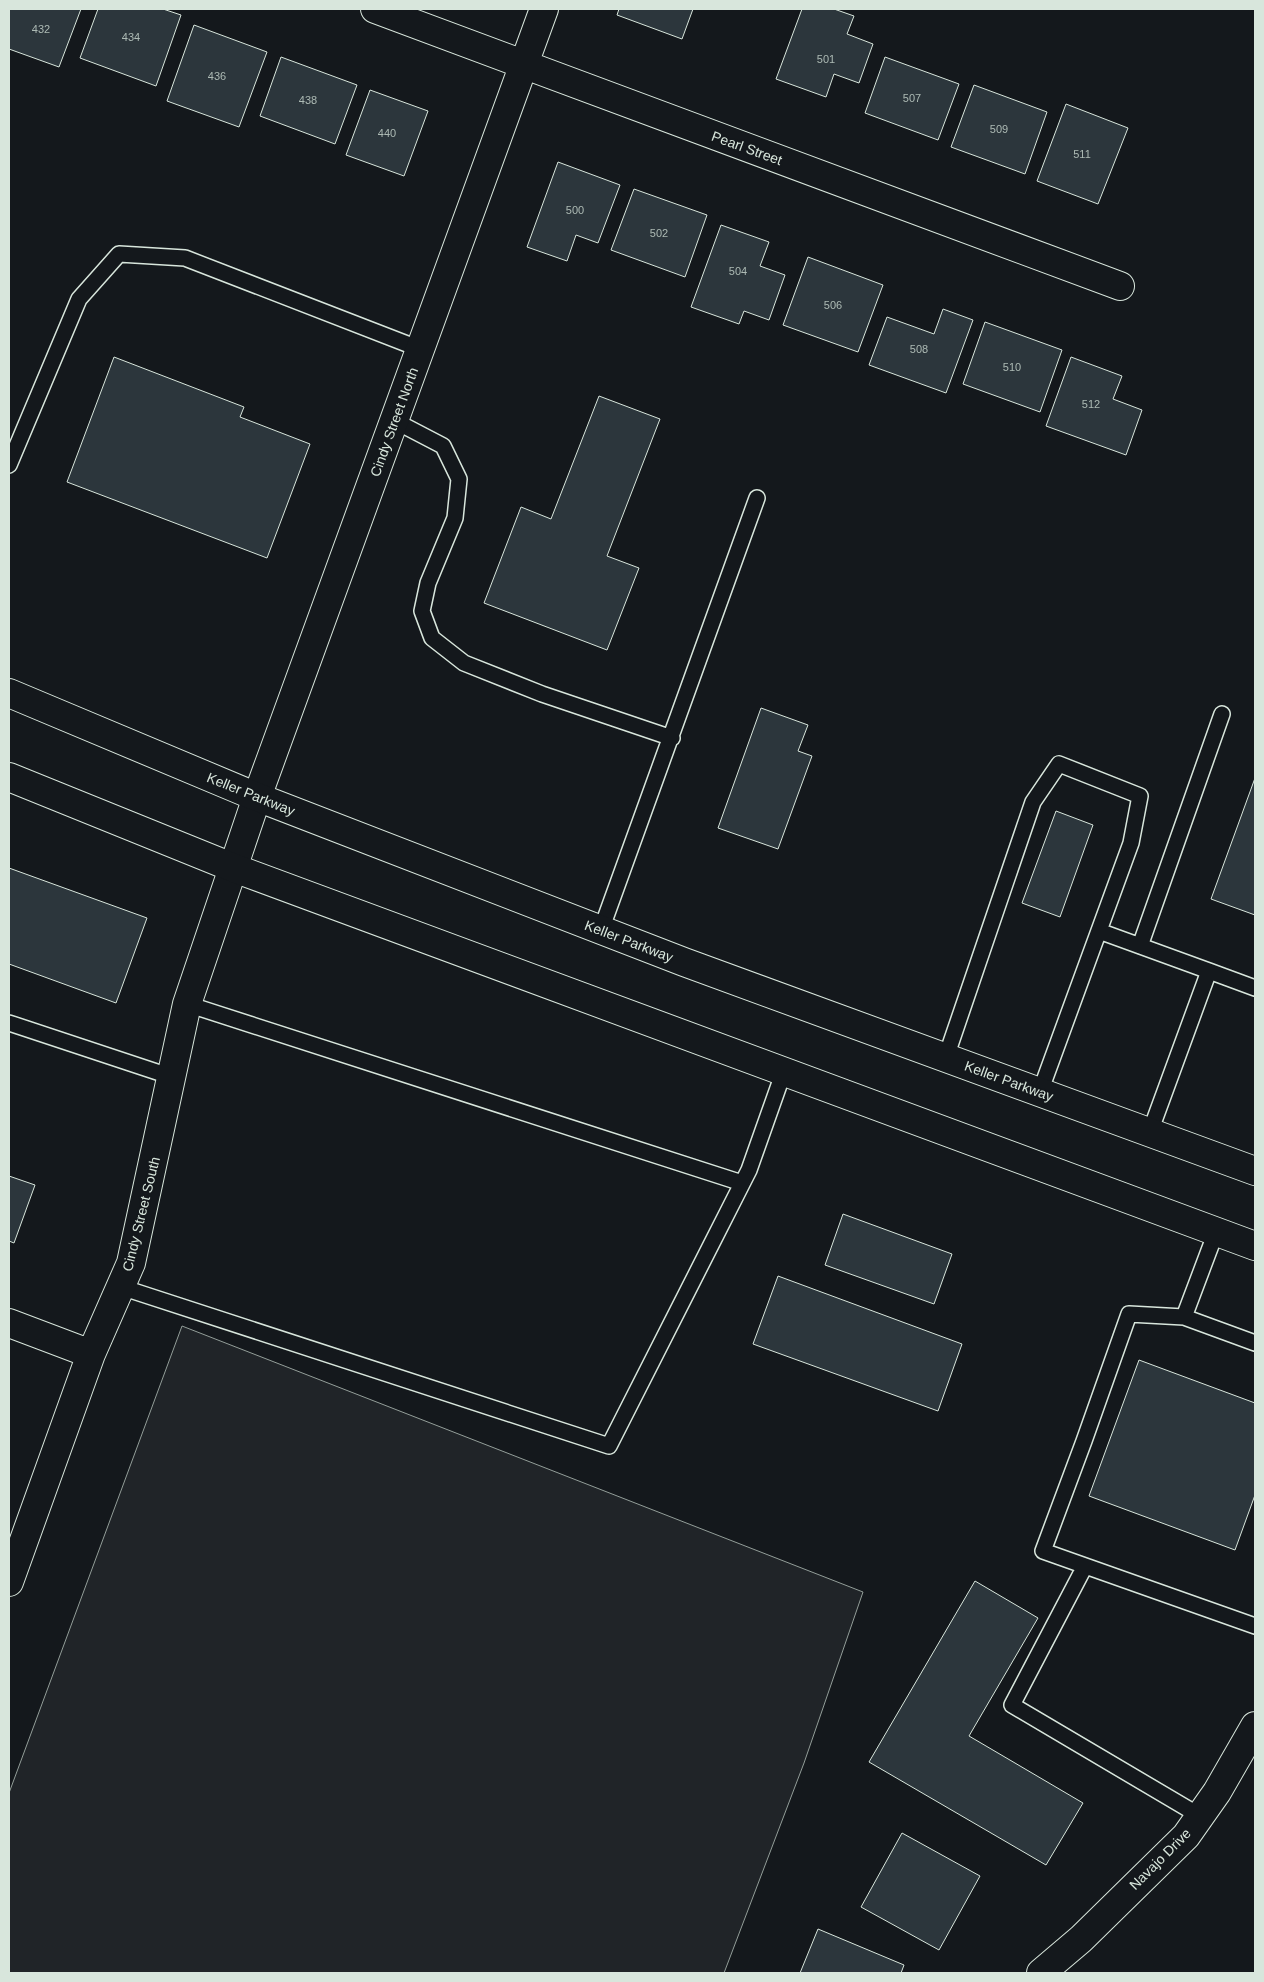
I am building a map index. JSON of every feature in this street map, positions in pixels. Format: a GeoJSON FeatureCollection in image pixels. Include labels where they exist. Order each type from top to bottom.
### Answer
{"type":"FeatureCollection","features":[{"type":"Feature","properties":{"kind":"street","name":"Pearl Street"},"geometry":{"type":"LineString","coordinates":[[375,9],[1120,286]]}},
{"type":"Feature","properties":{"kind":"street","name":"Cindy Street North"},"geometry":{"type":"LineString","coordinates":[[245,836],[257,797],[544,9]]}},
{"type":"Feature","properties":{"kind":"street","name":"Keller Parkway"},"geometry":{"type":"LineString","coordinates":[[9,693],[257,797],[601,930],[1255,1171]]}},
{"type":"Feature","properties":{"kind":"street"},"geometry":{"type":"LineString","coordinates":[[9,777],[234,868],[1255,1246]]}},
{"type":"Feature","properties":{"kind":"street","name":"Cindy Street South"},"geometry":{"type":"LineString","coordinates":[[9,1582],[91,1354],[131,1263],[188,1004],[245,836]]}},
{"type":"Feature","properties":{"kind":"street"},"geometry":{"type":"LineString","coordinates":[[9,1323],[91,1354]]}},
{"type":"Feature","properties":{"kind":"street","name":"Navajo Drive"},"geometry":{"type":"LineString","coordinates":[[1041,1973],[1081,1939],[1186,1836],[1218,1792],[1255,1726]]}},
{"type":"Feature","properties":{"kind":"lane"},"geometry":{"type":"LineString","coordinates":[[9,465],[79,299],[119,254],[186,258],[420,349]]}},
{"type":"Feature","properties":{"kind":"lane"},"geometry":{"type":"LineString","coordinates":[[395,421],[443,446],[459,479],[455,518],[428,583],[422,611],[432,638],[464,662],[542,694],[672,738]]}},
{"type":"Feature","properties":{"kind":"lane"},"geometry":{"type":"LineString","coordinates":[[601,930],[672,738],[756,498]]}},
{"type":"Feature","properties":{"kind":"lane"},"geometry":{"type":"LineString","coordinates":[[1140,946],[1222,714]]}},
{"type":"Feature","properties":{"kind":"lane"},"geometry":{"type":"LineString","coordinates":[[946,1057],[1033,802],[1059,764],[1140,796],[1131,843],[1040,1092]]}},
{"type":"Feature","properties":{"kind":"lane"},"geometry":{"type":"LineString","coordinates":[[1099,931],[1255,988]]}},
{"type":"Feature","properties":{"kind":"lane"},"geometry":{"type":"LineString","coordinates":[[1150,1132],[1209,971]]}},
{"type":"Feature","properties":{"kind":"lane"},"geometry":{"type":"LineString","coordinates":[[188,1004],[742,1183]]}},
{"type":"Feature","properties":{"kind":"lane"},"geometry":{"type":"LineString","coordinates":[[9,1023],[172,1077]]}},
{"type":"Feature","properties":{"kind":"lane"},"geometry":{"type":"LineString","coordinates":[[121,1286],[609,1446],[749,1170],[784,1071]]}},
{"type":"Feature","properties":{"kind":"lane"},"geometry":{"type":"LineString","coordinates":[[1184,1317],[1216,1232]]}},
{"type":"Feature","properties":{"kind":"lane"},"geometry":{"type":"LineString","coordinates":[[1255,1343],[1184,1317],[1129,1314],[1043,1551],[1255,1626]]}},
{"type":"Feature","properties":{"kind":"lane"},"geometry":{"type":"LineString","coordinates":[[1085,1566],[1012,1706],[1200,1816]]}},
{"type":"Feature","properties":{"kind":"shaded area"},"geometry":{"type":"Polygon","coordinates":[[[182,1326],[863,1592],[804,1763],[724,1973],[9,1973],[9,1793],[182,1326]]]}},
{"type":"Feature","properties":{"kind":"building"},"geometry":{"type":"Polygon","coordinates":[[[9,9],[81,9],[59,67],[9,49],[9,9]]]}},
{"type":"Feature","properties":{"kind":"building"},"geometry":{"type":"Polygon","coordinates":[[[98,9],[163,9],[181,15],[156,86],[80,58],[98,9]]]}},
{"type":"Feature","properties":{"kind":"building"},"geometry":{"type":"Polygon","coordinates":[[[619,9],[693,9],[682,39],[617,15],[619,9]]]}},
{"type":"Feature","properties":{"kind":"building"},"geometry":{"type":"Polygon","coordinates":[[[802,9],[834,9],[854,16],[847,34],[873,44],[859,83],[834,74],[826,97],[776,79],[802,9]]]}},
{"type":"Feature","properties":{"kind":"building"},"geometry":{"type":"Polygon","coordinates":[[[194,25],[267,52],[239,127],[167,101],[194,25]]]}},
{"type":"Feature","properties":{"kind":"building"},"geometry":{"type":"Polygon","coordinates":[[[281,57],[357,85],[335,144],[260,116],[281,57]]]}},
{"type":"Feature","properties":{"kind":"building"},"geometry":{"type":"Polygon","coordinates":[[[885,57],[959,84],[938,140],[865,113],[885,57]]]}},
{"type":"Feature","properties":{"kind":"building"},"geometry":{"type":"Polygon","coordinates":[[[974,85],[1047,112],[1025,174],[951,147],[974,85]]]}},
{"type":"Feature","properties":{"kind":"building"},"geometry":{"type":"Polygon","coordinates":[[[370,90],[428,111],[404,176],[346,155],[370,90]]]}},
{"type":"Feature","properties":{"kind":"building"},"geometry":{"type":"Polygon","coordinates":[[[1066,104],[1128,128],[1098,204],[1037,181],[1066,104]]]}},
{"type":"Feature","properties":{"kind":"building"},"geometry":{"type":"Polygon","coordinates":[[[558,162],[620,185],[598,243],[576,235],[567,261],[527,247],[558,162]]]}},
{"type":"Feature","properties":{"kind":"building"},"geometry":{"type":"Polygon","coordinates":[[[634,189],[707,215],[685,277],[611,250],[634,189]]]}},
{"type":"Feature","properties":{"kind":"building"},"geometry":{"type":"Polygon","coordinates":[[[721,225],[769,242],[760,266],[785,275],[769,320],[744,311],[739,324],[691,307],[721,225]]]}},
{"type":"Feature","properties":{"kind":"building"},"geometry":{"type":"Polygon","coordinates":[[[808,257],[883,285],[858,352],[783,325],[808,257]]]}},
{"type":"Feature","properties":{"kind":"building"},"geometry":{"type":"Polygon","coordinates":[[[943,309],[973,320],[946,393],[869,365],[887,317],[934,334],[943,309]]]}},
{"type":"Feature","properties":{"kind":"building"},"geometry":{"type":"Polygon","coordinates":[[[985,322],[1062,350],[1040,412],[963,384],[985,322]]]}},
{"type":"Feature","properties":{"kind":"building"},"geometry":{"type":"Polygon","coordinates":[[[114,357],[244,407],[240,417],[310,444],[267,558],[67,482],[114,357]]]}},
{"type":"Feature","properties":{"kind":"building"},"geometry":{"type":"Polygon","coordinates":[[[1071,357],[1122,376],[1113,399],[1142,410],[1126,455],[1046,426],[1071,357]]]}},
{"type":"Feature","properties":{"kind":"building"},"geometry":{"type":"Polygon","coordinates":[[[599,396],[660,419],[607,556],[639,568],[607,650],[484,603],[521,507],[551,519],[599,396]]]}},
{"type":"Feature","properties":{"kind":"building"},"geometry":{"type":"Polygon","coordinates":[[[761,708],[808,725],[798,751],[812,756],[778,849],[718,828],[761,708]]]}},
{"type":"Feature","properties":{"kind":"building"},"geometry":{"type":"Polygon","coordinates":[[[1255,778],[1255,915],[1211,899],[1255,778]]]}},
{"type":"Feature","properties":{"kind":"building"},"geometry":{"type":"Polygon","coordinates":[[[1056,811],[1093,825],[1060,917],[1022,903],[1056,811]]]}},
{"type":"Feature","properties":{"kind":"building"},"geometry":{"type":"Polygon","coordinates":[[[9,868],[147,918],[116,1003],[9,964],[9,868]]]}},
{"type":"Feature","properties":{"kind":"building"},"geometry":{"type":"Polygon","coordinates":[[[9,1176],[35,1185],[14,1243],[9,1241],[9,1176]]]}},
{"type":"Feature","properties":{"kind":"building"},"geometry":{"type":"Polygon","coordinates":[[[843,1214],[952,1254],[934,1304],[825,1265],[843,1214]]]}},
{"type":"Feature","properties":{"kind":"building"},"geometry":{"type":"Polygon","coordinates":[[[778,1276],[962,1344],[938,1411],[753,1344],[778,1276]]]}},
{"type":"Feature","properties":{"kind":"building"},"geometry":{"type":"Polygon","coordinates":[[[1139,1360],[1255,1403],[1255,1495],[1235,1550],[1089,1496],[1139,1360]]]}},
{"type":"Feature","properties":{"kind":"building"},"geometry":{"type":"Polygon","coordinates":[[[975,1581],[1038,1618],[969,1736],[1083,1803],[1046,1865],[869,1762],[975,1581]]]}},
{"type":"Feature","properties":{"kind":"building"},"geometry":{"type":"Polygon","coordinates":[[[902,1833],[980,1876],[939,1950],[861,1907],[902,1833]]]}},
{"type":"Feature","properties":{"kind":"building"},"geometry":{"type":"Polygon","coordinates":[[[818,1929],[904,1965],[901,1973],[800,1973],[818,1929]]]}}]}
